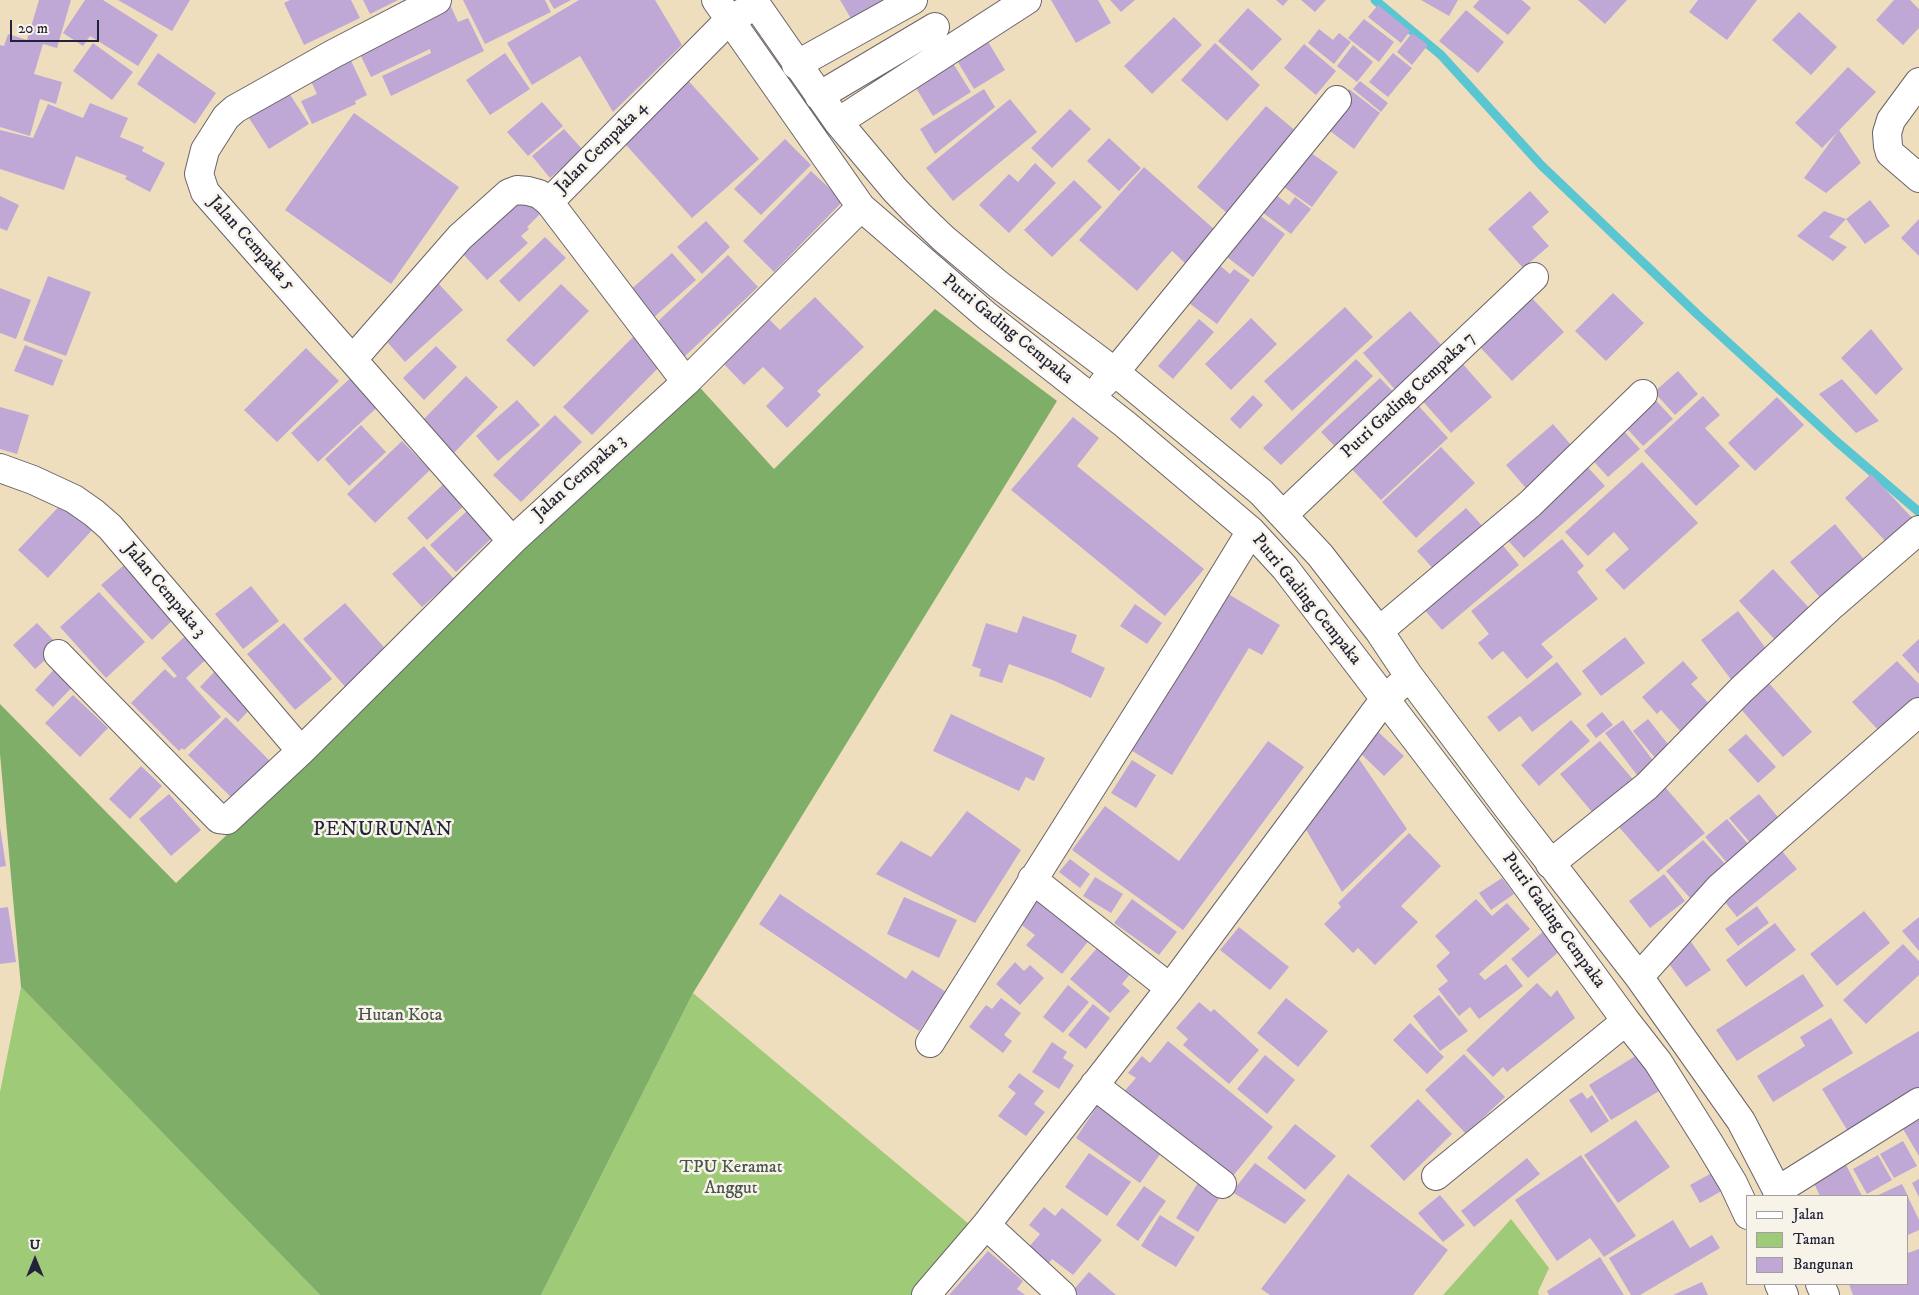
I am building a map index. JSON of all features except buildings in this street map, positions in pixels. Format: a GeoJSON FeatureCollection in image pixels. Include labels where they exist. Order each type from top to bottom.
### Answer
{"type":"FeatureCollection","features":[{"type":"Feature","properties":{"kind":"street","name":"Jalan Cempaka 5"},"geometry":{"type":"LineString","coordinates":[[437,0],[235,109],[226,117],[205,150],[199,174],[205,192],[512,541]]}},
{"type":"Feature","properties":{"kind":"street"},"geometry":{"type":"LineString","coordinates":[[796,64],[914,0]]}},
{"type":"Feature","properties":{"kind":"street"},"geometry":{"type":"LineString","coordinates":[[838,122],[1027,0]]}},
{"type":"Feature","properties":{"kind":"street","name":"Putri Gading Cempaka"},"geometry":{"type":"LineString","coordinates":[[755,3],[838,122],[895,190],[944,239],[999,285],[1115,372],[1261,492],[1320,555],[1380,632],[1410,676],[1550,864],[1639,977],[1741,1121],[1779,1193]]}},
{"type":"Feature","properties":{"kind":"street","name":"Jalan Cempaka 4"},"geometry":{"type":"LineString","coordinates":[[686,382],[549,202],[722,10],[755,3]]}},
{"type":"Feature","properties":{"kind":"street","name":"Putri Gading Cempaka"},"geometry":{"type":"LineString","coordinates":[[722,10],[861,206],[987,316],[1126,425],[1251,531],[1285,568],[1514,868],[1658,1062],[1710,1143],[1733,1183],[1746,1211]]}},
{"type":"Feature","properties":{"kind":"street"},"geometry":{"type":"LineString","coordinates":[[819,96],[935,27]]}},
{"type":"Feature","properties":{"kind":"street"},"geometry":{"type":"LineString","coordinates":[[1919,82],[1892,120],[1886,133],[1890,153],[1919,178]]}},
{"type":"Feature","properties":{"kind":"street"},"geometry":{"type":"LineString","coordinates":[[1090,398],[1115,372],[1337,100]]}},
{"type":"Feature","properties":{"kind":"street"},"geometry":{"type":"LineString","coordinates":[[353,359],[460,237],[509,193],[517,190],[528,191],[538,194],[549,202]]}},
{"type":"Feature","properties":{"kind":"street","name":"Jalan Cempaka 3"},"geometry":{"type":"LineString","coordinates":[[58,654],[219,819],[227,820],[301,751],[512,541],[686,382],[861,206]]}},
{"type":"Feature","properties":{"kind":"street","name":"Putri Gading Cempaka 7"},"geometry":{"type":"LineString","coordinates":[[1283,516],[1534,278]]}},
{"type":"Feature","properties":{"kind":"street"},"geometry":{"type":"LineString","coordinates":[[1380,632],[1530,504],[1643,394]]}},
{"type":"Feature","properties":{"kind":"street","name":"Jalan Cempaka 3"},"geometry":{"type":"LineString","coordinates":[[0,468],[34,480],[74,499],[94,512],[110,527],[301,751]]}},
{"type":"Feature","properties":{"kind":"street"},"geometry":{"type":"LineString","coordinates":[[1550,864],[1646,786],[1742,690],[1829,608],[1919,530]]}},
{"type":"Feature","properties":{"kind":"street"},"geometry":{"type":"LineString","coordinates":[[930,1043],[1182,644],[1251,531]]}},
{"type":"Feature","properties":{"kind":"street"},"geometry":{"type":"LineString","coordinates":[[926,1295],[986,1225],[1170,988],[1384,700],[1410,676]]}},
{"type":"Feature","properties":{"kind":"street"},"geometry":{"type":"LineString","coordinates":[[1639,977],[1719,888],[1919,712]]}},
{"type":"Feature","properties":{"kind":"street"},"geometry":{"type":"LineString","coordinates":[[1032,879],[1170,988]]}},
{"type":"Feature","properties":{"kind":"street"},"geometry":{"type":"LineString","coordinates":[[1436,1176],[1626,1021]]}},
{"type":"Feature","properties":{"kind":"street"},"geometry":{"type":"LineString","coordinates":[[1094,1085],[1222,1184]]}},
{"type":"Feature","properties":{"kind":"street"},"geometry":{"type":"LineString","coordinates":[[1779,1193],[1919,1102]]}},
{"type":"Feature","properties":{"kind":"street"},"geometry":{"type":"LineString","coordinates":[[986,1225],[1062,1295]]}},
{"type":"Feature","properties":{"kind":"green space","name":"Hutan Kota"},"geometry":{"type":"Polygon","coordinates":[[[935,309],[1057,401],[693,993],[541,1295],[320,1295],[21,987],[0,754],[0,704],[176,883],[444,629],[694,381],[774,469],[935,309]]]}},
{"type":"Feature","properties":{"kind":"green space"},"geometry":{"type":"Polygon","coordinates":[[[21,987],[320,1295],[0,1295],[0,1092],[21,987]]]}},
{"type":"Feature","properties":{"kind":"green space","name":"TPU Keramat Anggut"},"geometry":{"type":"Polygon","coordinates":[[[693,993],[988,1240],[939,1295],[541,1295],[693,993]]]}},
{"type":"Feature","properties":{"kind":"green space"},"geometry":{"type":"Polygon","coordinates":[[[1511,1219],[1549,1268],[1538,1292],[1539,1295],[1443,1295],[1511,1219]]]}},
{"type":"Feature","properties":{"kind":"waterway"},"geometry":{"type":"LineString","coordinates":[[1375,0],[1441,55],[1541,165],[1697,314],[1836,441],[1919,512]]}},
{"type":"Feature","properties":{"kind":"district","name":"PENURUNAN"},"geometry":{"type":"Point","coordinates":[383,831]}}]}
